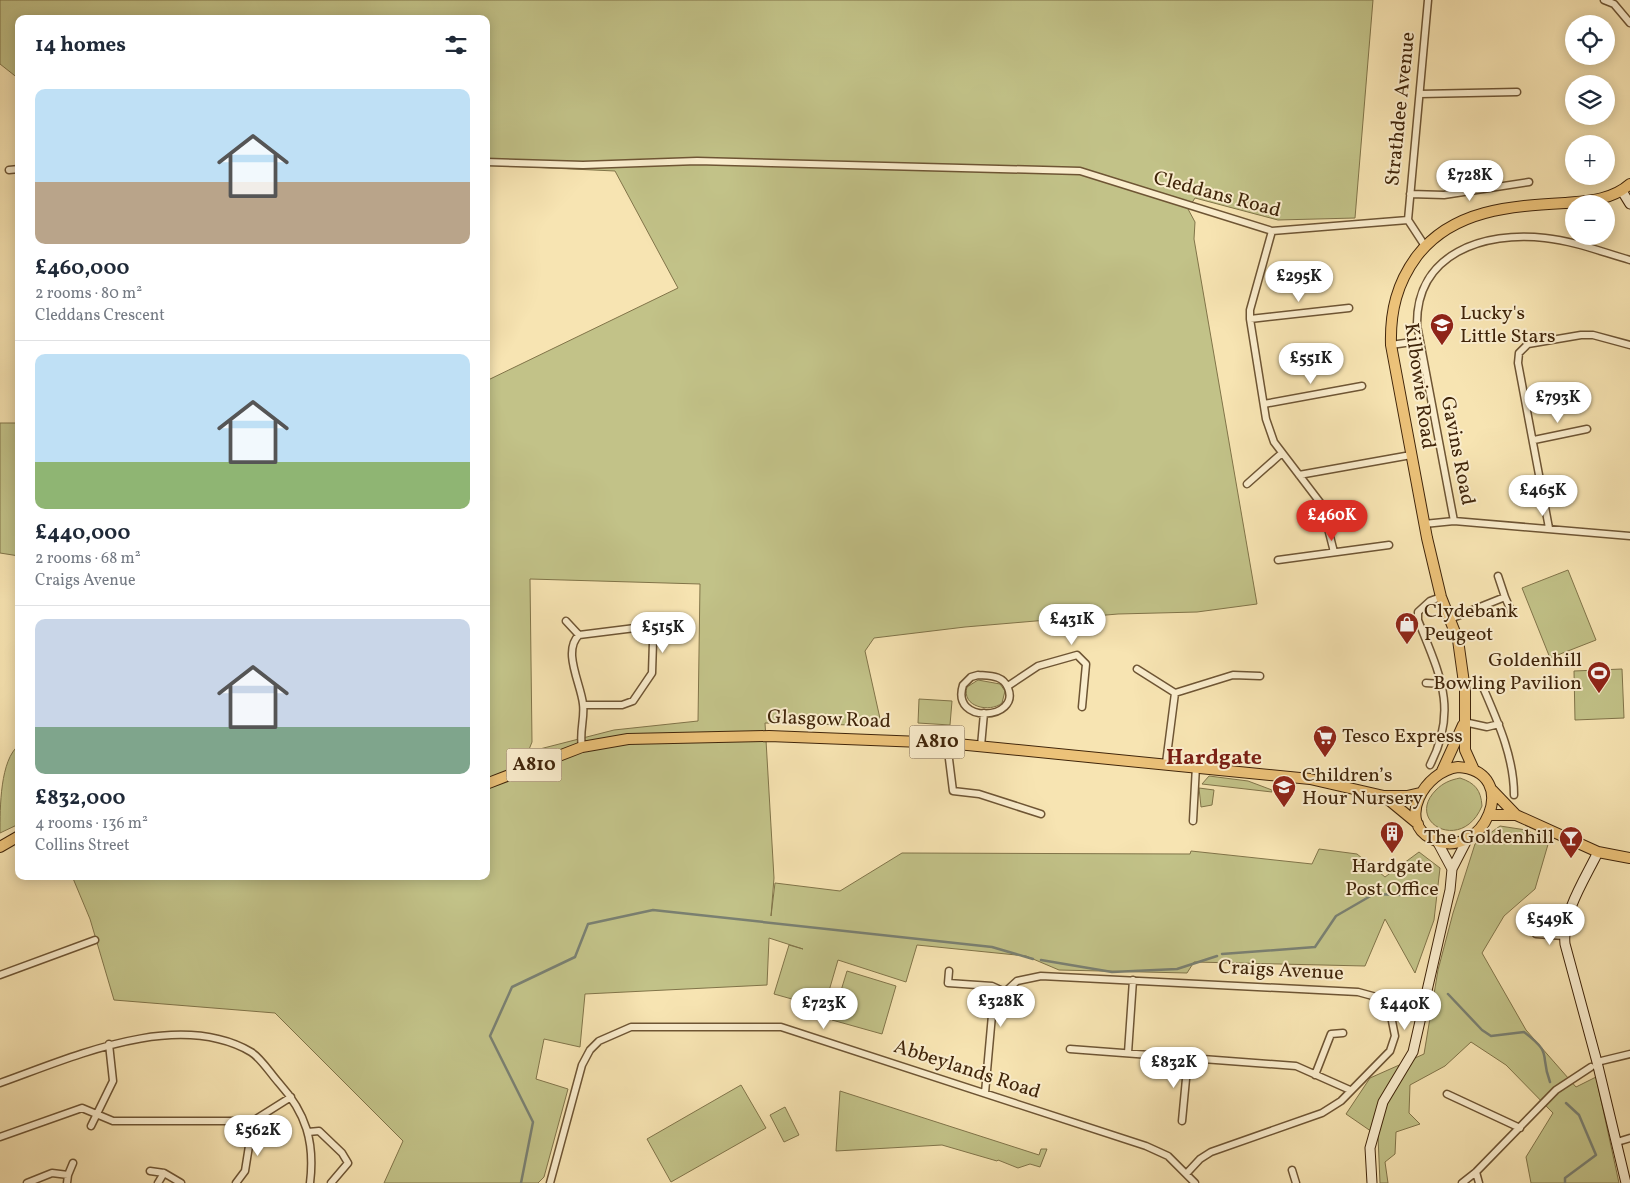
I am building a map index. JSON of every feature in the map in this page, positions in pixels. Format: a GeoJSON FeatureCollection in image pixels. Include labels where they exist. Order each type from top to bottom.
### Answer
{"type":"FeatureCollection","features":[{"type":"Feature","properties":{"kind":"main road","name":"Kilbowie Road"},"geometry":{"type":"LineString","coordinates":[[1474,770],[1465,750],[1465,690],[1462,661],[1458,640],[1441,597],[1424,524],[1391,345],[1391,313],[1396,294],[1413,261],[1425,246],[1451,226],[1488,211],[1589,201],[1612,196],[1626,188]]}},
{"type":"Feature","properties":{"kind":"main road","name":"Kilbowie Road"},"geometry":{"type":"LineString","coordinates":[[1442,772],[1464,722]]}},
{"type":"Feature","properties":{"kind":"main road","name":"Glasgow Road"},"geometry":{"type":"LineString","coordinates":[[490,782],[582,747],[628,739],[723,735],[947,743],[1166,763],[1310,779],[1384,796],[1407,796],[1420,793]]}},
{"type":"Feature","properties":{"kind":"main road"},"geometry":{"type":"LineString","coordinates":[[1418,824],[1417,805],[1420,793],[1442,772],[1458,767],[1474,770],[1516,815],[1598,852],[1630,858]]}},
{"type":"Feature","properties":{"kind":"main road"},"geometry":{"type":"LineString","coordinates":[[1437,841],[1452,843],[1468,838],[1479,830],[1490,815],[1493,804],[1491,789]]}},
{"type":"Feature","properties":{"kind":"main road","name":"Glasgow Road"},"geometry":{"type":"LineString","coordinates":[[1384,796],[1418,824]]}},
{"type":"Feature","properties":{"kind":"main road"},"geometry":{"type":"LineString","coordinates":[[1490,815],[1516,815]]}},
{"type":"Feature","properties":{"kind":"main road","name":"A810"},"geometry":{"type":"LineString","coordinates":[[1418,824],[1427,836],[1437,841]]}},
{"type":"Feature","properties":{"kind":"main road"},"geometry":{"type":"LineString","coordinates":[[0,847],[15,838]]}},
{"type":"Feature","properties":{"kind":"street","name":"Strathdee Avenue"},"geometry":{"type":"LineString","coordinates":[[1408,220],[1428,0]]}},
{"type":"Feature","properties":{"kind":"street"},"geometry":{"type":"LineString","coordinates":[[1604,0],[1614,4],[1630,23]]}},
{"type":"Feature","properties":{"kind":"street"},"geometry":{"type":"LineString","coordinates":[[1420,94],[1517,92]]}},
{"type":"Feature","properties":{"kind":"street","name":"Cleddans Road"},"geometry":{"type":"LineString","coordinates":[[490,162],[583,165],[697,161],[1080,171],[1272,231],[1408,220]]}},
{"type":"Feature","properties":{"kind":"street"},"geometry":{"type":"LineString","coordinates":[[9,170],[15,169]]}},
{"type":"Feature","properties":{"kind":"street"},"geometry":{"type":"LineString","coordinates":[[1410,194],[1444,195],[1529,182]]}},
{"type":"Feature","properties":{"kind":"street"},"geometry":{"type":"LineString","coordinates":[[1626,188],[1630,204]]}},
{"type":"Feature","properties":{"kind":"street"},"geometry":{"type":"LineString","coordinates":[[1408,220],[1425,246]]}},
{"type":"Feature","properties":{"kind":"street"},"geometry":{"type":"LineString","coordinates":[[1272,231],[1250,310],[1264,404],[1274,442],[1322,505],[1334,552]]}},
{"type":"Feature","properties":{"kind":"street","name":"Gavins Road"},"geometry":{"type":"LineString","coordinates":[[1454,521],[1419,341],[1417,312],[1424,287],[1439,265],[1460,249],[1500,238],[1526,236],[1562,240],[1630,260]]}},
{"type":"Feature","properties":{"kind":"street"},"geometry":{"type":"LineString","coordinates":[[1250,318],[1349,308]]}},
{"type":"Feature","properties":{"kind":"street"},"geometry":{"type":"LineString","coordinates":[[1549,528],[1534,440],[1518,364],[1519,353],[1524,346],[1593,335],[1630,345]]}},
{"type":"Feature","properties":{"kind":"street"},"geometry":{"type":"LineString","coordinates":[[1391,345],[1419,341]]}},
{"type":"Feature","properties":{"kind":"street"},"geometry":{"type":"LineString","coordinates":[[1264,404],[1362,386]]}},
{"type":"Feature","properties":{"kind":"street"},"geometry":{"type":"LineString","coordinates":[[1534,440],[1587,429]]}},
{"type":"Feature","properties":{"kind":"street"},"geometry":{"type":"LineString","coordinates":[[1247,484],[1282,453]]}},
{"type":"Feature","properties":{"kind":"street"},"geometry":{"type":"LineString","coordinates":[[1299,476],[1411,455]]}},
{"type":"Feature","properties":{"kind":"street"},"geometry":{"type":"LineString","coordinates":[[1424,524],[1454,521],[1630,536],[1630,532]]}},
{"type":"Feature","properties":{"kind":"street"},"geometry":{"type":"LineString","coordinates":[[1278,560],[1389,545]]}},
{"type":"Feature","properties":{"kind":"street"},"geometry":{"type":"LineString","coordinates":[[1498,576],[1512,613]]}},
{"type":"Feature","properties":{"kind":"street"},"geometry":{"type":"LineString","coordinates":[[1430,765],[1445,727],[1442,684],[1418,620],[1418,612],[1430,601],[1441,597]]}},
{"type":"Feature","properties":{"kind":"street"},"geometry":{"type":"LineString","coordinates":[[1450,619],[1505,597]]}},
{"type":"Feature","properties":{"kind":"street"},"geometry":{"type":"LineString","coordinates":[[566,620],[579,635]]}},
{"type":"Feature","properties":{"kind":"street"},"geometry":{"type":"LineString","coordinates":[[582,747],[580,736],[584,705],[572,659],[575,639],[579,635],[635,628],[648,632],[653,642],[652,673],[632,702],[622,705],[584,705]]}},
{"type":"Feature","properties":{"kind":"street"},"geometry":{"type":"LineString","coordinates":[[1008,686],[1038,666],[1076,655],[1086,664],[1082,707]]}},
{"type":"Feature","properties":{"kind":"street"},"geometry":{"type":"LineString","coordinates":[[1137,670],[1175,693],[1233,675],[1260,676]]}},
{"type":"Feature","properties":{"kind":"street"},"geometry":{"type":"LineString","coordinates":[[978,675],[998,677],[1008,686],[1009,700],[1006,706],[991,714],[969,709],[962,699],[961,691],[966,680],[978,675]]}},
{"type":"Feature","properties":{"kind":"street"},"geometry":{"type":"LineString","coordinates":[[1426,683],[1442,684]]}},
{"type":"Feature","properties":{"kind":"street"},"geometry":{"type":"LineString","coordinates":[[1482,685],[1499,724],[1508,751],[1514,782],[1514,795]]}},
{"type":"Feature","properties":{"kind":"street"},"geometry":{"type":"LineString","coordinates":[[1166,763],[1175,693]]}},
{"type":"Feature","properties":{"kind":"street"},"geometry":{"type":"LineString","coordinates":[[981,746],[984,713]]}},
{"type":"Feature","properties":{"kind":"street"},"geometry":{"type":"LineString","coordinates":[[1464,722],[1487,727],[1499,724]]}},
{"type":"Feature","properties":{"kind":"street"},"geometry":{"type":"LineString","coordinates":[[947,743],[953,791],[978,794],[1041,814]]}},
{"type":"Feature","properties":{"kind":"street"},"geometry":{"type":"LineString","coordinates":[[1193,821],[1196,766]]}},
{"type":"Feature","properties":{"kind":"street"},"geometry":{"type":"LineString","coordinates":[[1372,1183],[1370,1148],[1383,1102],[1413,1052],[1448,899],[1452,870],[1468,838]]}},
{"type":"Feature","properties":{"kind":"street"},"geometry":{"type":"LineString","coordinates":[[1437,841],[1452,870]]}},
{"type":"Feature","properties":{"kind":"street"},"geometry":{"type":"LineString","coordinates":[[1598,852],[1569,914],[1564,936],[1567,956],[1594,1065],[1626,1183]]}},
{"type":"Feature","properties":{"kind":"street"},"geometry":{"type":"LineString","coordinates":[[1536,934],[1564,936]]}},
{"type":"Feature","properties":{"kind":"street"},"geometry":{"type":"LineString","coordinates":[[0,975],[95,940]]}},
{"type":"Feature","properties":{"kind":"street"},"geometry":{"type":"LineString","coordinates":[[949,971],[948,982],[992,986],[1005,992]]}},
{"type":"Feature","properties":{"kind":"street","name":"Craigs Avenue"},"geometry":{"type":"LineString","coordinates":[[985,1093],[992,1015],[1005,992],[1017,981],[1040,976],[1133,980],[1358,992],[1380,998],[1391,1016],[1395,1036],[1390,1051],[1341,1101],[1322,1113],[1211,1152],[1200,1159],[1187,1173]]}},
{"type":"Feature","properties":{"kind":"street"},"geometry":{"type":"LineString","coordinates":[[1128,1053],[1133,980]]}},
{"type":"Feature","properties":{"kind":"street","name":"Abbeylands Road"},"geometry":{"type":"LineString","coordinates":[[550,1183],[582,1064],[590,1050],[599,1041],[631,1027],[781,1028],[1146,1146],[1168,1156],[1195,1183]]}},
{"type":"Feature","properties":{"kind":"street"},"geometry":{"type":"LineString","coordinates":[[1315,1075],[1331,1034],[1343,1033]]}},
{"type":"Feature","properties":{"kind":"street"},"geometry":{"type":"LineString","coordinates":[[0,1083],[109,1044],[191,1034],[223,1039],[252,1053],[291,1096],[301,1112],[308,1132],[313,1162],[310,1183]]}},
{"type":"Feature","properties":{"kind":"street"},"geometry":{"type":"LineString","coordinates":[[91,1126],[113,1081],[109,1044]]}},
{"type":"Feature","properties":{"kind":"street"},"geometry":{"type":"LineString","coordinates":[[1070,1049],[1296,1066],[1350,1090]]}},
{"type":"Feature","properties":{"kind":"street"},"geometry":{"type":"LineString","coordinates":[[1462,1183],[1476,1172],[1556,1090],[1594,1065],[1630,1054]]}},
{"type":"Feature","properties":{"kind":"street"},"geometry":{"type":"LineString","coordinates":[[1182,1121],[1188,1058]]}},
{"type":"Feature","properties":{"kind":"street"},"geometry":{"type":"LineString","coordinates":[[1447,1094],[1520,1128]]}},
{"type":"Feature","properties":{"kind":"street"},"geometry":{"type":"LineString","coordinates":[[0,1136],[82,1108],[113,1121],[252,1121],[291,1096]]}},
{"type":"Feature","properties":{"kind":"street"},"geometry":{"type":"LineString","coordinates":[[236,1183],[245,1171],[252,1121]]}},
{"type":"Feature","properties":{"kind":"street"},"geometry":{"type":"LineString","coordinates":[[308,1132],[319,1131],[342,1153],[348,1163],[331,1183]]}},
{"type":"Feature","properties":{"kind":"street"},"geometry":{"type":"LineString","coordinates":[[1616,1142],[1630,1138]]}},
{"type":"Feature","properties":{"kind":"street"},"geometry":{"type":"LineString","coordinates":[[68,1183],[68,1175],[73,1163]]}},
{"type":"Feature","properties":{"kind":"street"},"geometry":{"type":"LineString","coordinates":[[1292,1170],[1296,1183]]}},
{"type":"Feature","properties":{"kind":"street"},"geometry":{"type":"LineString","coordinates":[[150,1171],[164,1173],[181,1183]]}},
{"type":"Feature","properties":{"kind":"street"},"geometry":{"type":"LineString","coordinates":[[1476,1172],[1479,1183]]}},
{"type":"Feature","properties":{"kind":"street"},"geometry":{"type":"LineString","coordinates":[[27,1183],[52,1173],[68,1175]]}},
{"type":"Feature","properties":{"kind":"street"},"geometry":{"type":"LineString","coordinates":[[158,1183],[164,1173]]}},
{"type":"Feature","properties":{"kind":"green space"},"geometry":{"type":"Polygon","coordinates":[[[0,0],[1373,0],[1355,218],[1278,220],[1195,198],[1188,209],[1195,222],[1194,239],[1257,604],[1197,612],[1118,614],[965,627],[874,638],[865,651],[881,723],[852,725],[765,723],[774,878],[771,916],[775,883],[840,891],[902,853],[1190,854],[1191,851],[1312,864],[1319,849],[1357,854],[1385,877],[1419,852],[1440,868],[1434,920],[1415,973],[1385,919],[1365,966],[1194,962],[1187,973],[1059,970],[1026,956],[917,945],[906,982],[838,960],[824,1008],[774,994],[789,945],[803,949],[769,938],[767,985],[585,994],[580,1047],[544,1039],[536,1079],[568,1089],[544,1177],[538,1183],[384,1183],[403,1141],[275,1013],[114,1000],[90,919],[74,880],[490,880],[490,379],[678,288],[615,171],[490,165],[490,15],[15,15],[15,76],[0,64],[0,0]],[[530,579],[532,742],[528,752],[614,730],[698,721],[700,584],[530,579]]]}},
{"type":"Feature","properties":{"kind":"green space"},"geometry":{"type":"Polygon","coordinates":[[[0,423],[15,423],[15,555],[0,553],[0,423]]]}},
{"type":"Feature","properties":{"kind":"green space"},"geometry":{"type":"Polygon","coordinates":[[[1568,570],[1596,640],[1550,658],[1522,588],[1568,570]]]}},
{"type":"Feature","properties":{"kind":"green space","name":"Goldenhill Bowling Pavilion"},"geometry":{"type":"Polygon","coordinates":[[[1622,669],[1624,718],[1575,720],[1574,671],[1622,669]]]}},
{"type":"Feature","properties":{"kind":"green space"},"geometry":{"type":"Polygon","coordinates":[[[978,680],[1000,684],[1005,691],[1002,703],[991,708],[984,708],[972,703],[966,694],[967,687],[978,680]]]}},
{"type":"Feature","properties":{"kind":"green space"},"geometry":{"type":"Polygon","coordinates":[[[919,699],[952,701],[950,725],[918,723],[919,699]]]}},
{"type":"Feature","properties":{"kind":"green space"},"geometry":{"type":"Polygon","coordinates":[[[15,750],[15,826],[0,833],[2,785],[8,761],[15,750]]]}},
{"type":"Feature","properties":{"kind":"green space"},"geometry":{"type":"Polygon","coordinates":[[[1209,776],[1248,781],[1272,790],[1272,792],[1202,784],[1209,776]]]}},
{"type":"Feature","properties":{"kind":"green space"},"geometry":{"type":"Polygon","coordinates":[[[1460,778],[1470,782],[1479,791],[1482,806],[1473,820],[1462,828],[1450,830],[1440,828],[1431,822],[1427,813],[1428,802],[1441,785],[1460,778]]]}},
{"type":"Feature","properties":{"kind":"green space"},"geometry":{"type":"Polygon","coordinates":[[[1199,788],[1214,790],[1212,805],[1201,807],[1199,788]]]}},
{"type":"Feature","properties":{"kind":"green space"},"geometry":{"type":"Polygon","coordinates":[[[1500,826],[1526,830],[1549,841],[1535,889],[1504,916],[1482,953],[1526,1030],[1576,1087],[1596,1077],[1619,1183],[1531,1183],[1526,1157],[1553,1113],[1506,1065],[1471,1042],[1445,1066],[1410,1085],[1409,1113],[1420,1124],[1396,1132],[1395,1154],[1385,1162],[1388,1183],[1380,1183],[1378,1136],[1346,1114],[1370,1078],[1424,1054],[1438,970],[1453,913],[1475,844],[1500,826]]]}},
{"type":"Feature","properties":{"kind":"green space"},"geometry":{"type":"Polygon","coordinates":[[[847,971],[896,986],[882,1034],[832,1020],[847,971]]]}},
{"type":"Feature","properties":{"kind":"green space"},"geometry":{"type":"Polygon","coordinates":[[[741,1085],[766,1128],[671,1182],[647,1139],[741,1085]]]}},
{"type":"Feature","properties":{"kind":"green space"},"geometry":{"type":"Polygon","coordinates":[[[840,1091],[1039,1155],[1041,1149],[1047,1149],[1040,1167],[1030,1164],[1018,1168],[998,1160],[942,1145],[836,1151],[840,1091]]]}},
{"type":"Feature","properties":{"kind":"green space"},"geometry":{"type":"Polygon","coordinates":[[[785,1107],[799,1135],[784,1142],[770,1115],[785,1107]]]}},
{"type":"Feature","properties":{"kind":"waterway"},"geometry":{"type":"LineString","coordinates":[[1222,954],[1315,947],[1336,916],[1374,894],[1403,895]]}},
{"type":"Feature","properties":{"kind":"waterway"},"geometry":{"type":"LineString","coordinates":[[521,1183],[533,1122],[490,1036],[512,987],[575,957],[588,924],[653,910],[992,947],[1033,959]]}},
{"type":"Feature","properties":{"kind":"waterway"},"geometry":{"type":"LineString","coordinates":[[1041,960],[1112,972],[1177,969],[1217,956]]}},
{"type":"Feature","properties":{"kind":"waterway"},"geometry":{"type":"LineString","coordinates":[[1448,994],[1482,1030],[1491,1036],[1524,1032],[1543,1050],[1550,1082]]}},
{"type":"Feature","properties":{"kind":"waterway"},"geometry":{"type":"LineString","coordinates":[[1565,1183],[1565,1178],[1596,1155],[1579,1115],[1566,1103]]}},
{"type":"Feature","properties":{"kind":"place","name":"Lucky's Little Stars"},"geometry":{"type":"Point","coordinates":[1442,346]}},
{"type":"Feature","properties":{"kind":"place","name":"Clydebank Peugeot"},"geometry":{"type":"Point","coordinates":[1407,645]}},
{"type":"Feature","properties":{"kind":"place","name":"Goldenhill Bowling Pavilion"},"geometry":{"type":"Point","coordinates":[1599,694]}},
{"type":"Feature","properties":{"kind":"place","name":"Tesco Express"},"geometry":{"type":"Point","coordinates":[1325,758]}},
{"type":"Feature","properties":{"kind":"place","name":"Children’s Hour Nursery"},"geometry":{"type":"Point","coordinates":[1284,808]}},
{"type":"Feature","properties":{"kind":"place","name":"Hardgate Post Office"},"geometry":{"type":"Point","coordinates":[1392,854]}},
{"type":"Feature","properties":{"kind":"place","name":"The Goldenhill"},"geometry":{"type":"Point","coordinates":[1571,859]}},
{"type":"Feature","properties":{"kind":"district","name":"Hardgate"},"geometry":{"type":"Point","coordinates":[1214,758]}}]}
